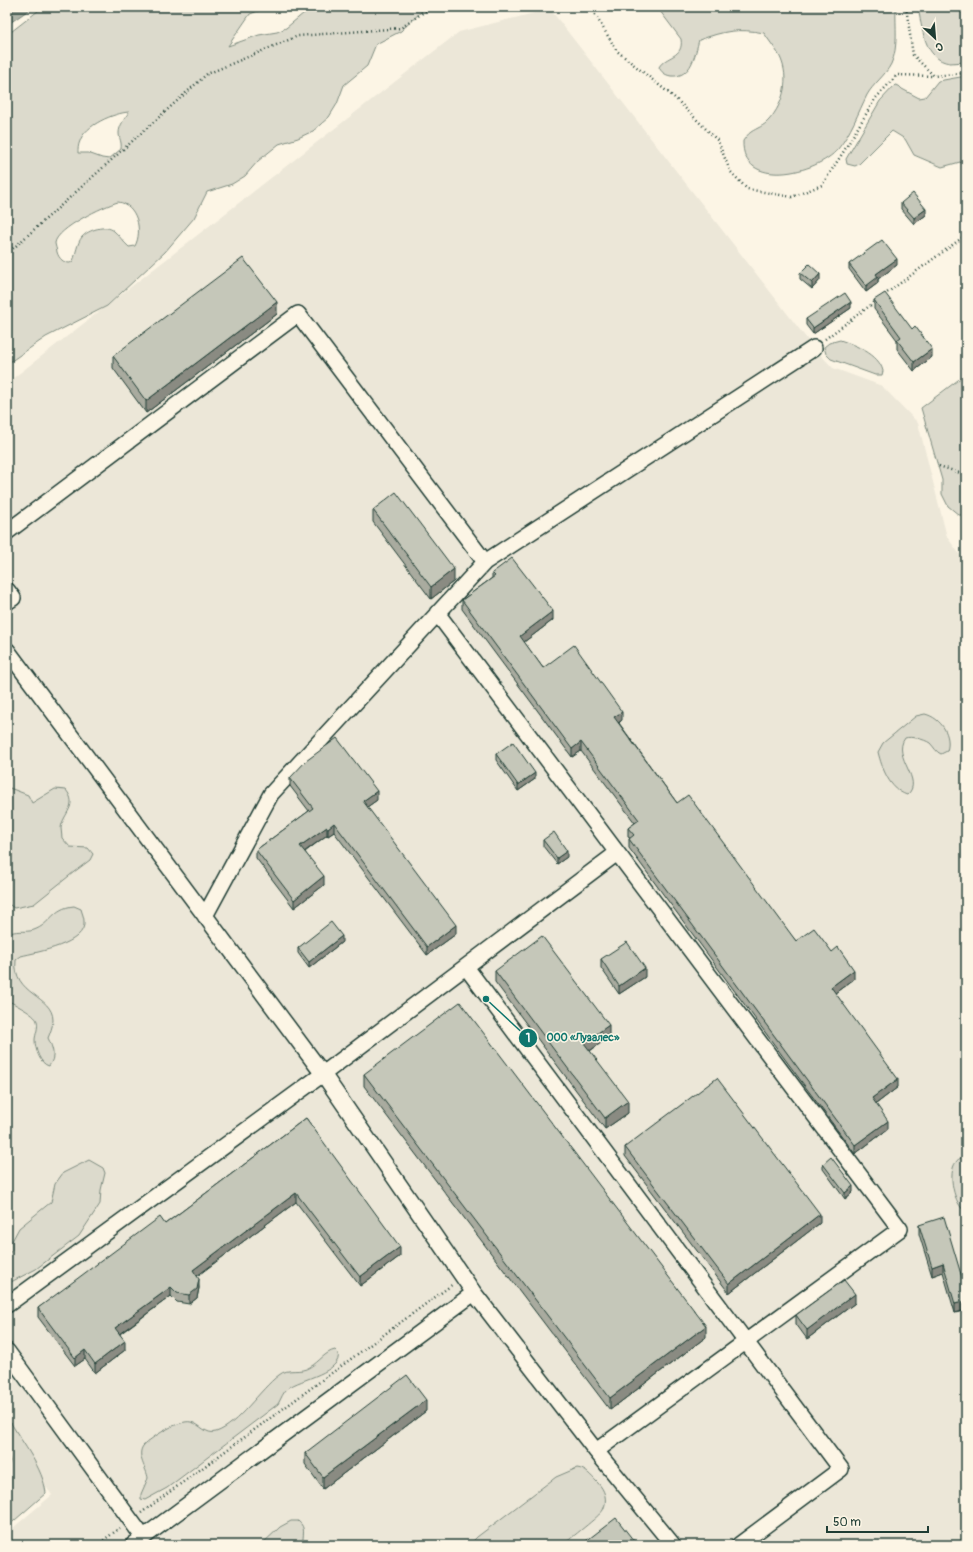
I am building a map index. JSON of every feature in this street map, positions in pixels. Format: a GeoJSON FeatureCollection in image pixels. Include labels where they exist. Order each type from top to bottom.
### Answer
{"type":"FeatureCollection","features":[{"type":"Feature","properties":{"kind":"lane"},"geometry":{"type":"LineString","coordinates":[[7,532],[298,314],[485,562]]}},
{"type":"Feature","properties":{"kind":"lane"},"geometry":{"type":"LineString","coordinates":[[205,916],[271,794],[485,562],[814,348]]}},
{"type":"Feature","properties":{"kind":"lane"},"geometry":{"type":"LineString","coordinates":[[7,590],[13,598],[7,602]]}},
{"type":"Feature","properties":{"kind":"lane"},"geometry":{"type":"LineString","coordinates":[[437,613],[900,1229],[596,1451]]}},
{"type":"Feature","properties":{"kind":"lane"},"geometry":{"type":"LineString","coordinates":[[7,650],[323,1074],[474,1293],[596,1451],[673,1545]]}},
{"type":"Feature","properties":{"kind":"lane"},"geometry":{"type":"LineString","coordinates":[[7,1305],[323,1074],[617,853]]}},
{"type":"Feature","properties":{"kind":"lane"},"geometry":{"type":"LineString","coordinates":[[466,966],[841,1469],[739,1545]]}},
{"type":"Feature","properties":{"kind":"lane"},"geometry":{"type":"LineString","coordinates":[[7,1351],[130,1520],[138,1541],[474,1293]]}},
{"type":"Feature","properties":{"kind":"path"},"geometry":{"type":"LineString","coordinates":[[7,254],[207,74],[298,36],[401,28],[431,7]]}},
{"type":"Feature","properties":{"kind":"path"},"geometry":{"type":"LineString","coordinates":[[592,7],[594,13],[617,51],[675,98],[718,141],[730,171],[747,189],[792,197],[822,185],[875,99],[897,75],[934,76],[966,72]]}},
{"type":"Feature","properties":{"kind":"path"},"geometry":{"type":"LineString","coordinates":[[906,7],[913,56],[934,76]]}},
{"type":"Feature","properties":{"kind":"path"},"geometry":{"type":"LineString","coordinates":[[814,348],[966,235]]}},
{"type":"Feature","properties":{"kind":"path"},"geometry":{"type":"LineString","coordinates":[[939,466],[966,476]]}},
{"type":"Feature","properties":{"kind":"path"},"geometry":{"type":"LineString","coordinates":[[97,1545],[463,1276]]}},
{"type":"Feature","properties":{"kind":"shaded area"},"geometry":{"type":"Polygon","coordinates":[[[7,7],[33,7],[7,25],[7,7]]]}},
{"type":"Feature","properties":{"kind":"shaded area"},"geometry":{"type":"Polygon","coordinates":[[[43,7],[269,7],[250,14],[228,46],[259,35],[277,32],[286,28],[304,13],[318,7],[426,7],[401,31],[376,44],[367,66],[344,85],[337,104],[329,117],[313,131],[279,144],[258,161],[245,176],[232,184],[207,192],[194,218],[165,252],[107,306],[46,337],[7,364],[7,35],[43,7]],[[129,112],[108,117],[94,125],[83,135],[79,143],[78,153],[88,153],[109,159],[121,149],[119,130],[122,122],[129,112]],[[118,202],[82,218],[64,231],[55,243],[60,259],[68,263],[73,261],[80,239],[88,232],[102,228],[111,229],[129,247],[135,246],[138,233],[137,219],[130,208],[125,204],[118,202]]]}},
{"type":"Feature","properties":{"kind":"shaded area"},"geometry":{"type":"Polygon","coordinates":[[[657,7],[896,7],[895,50],[891,64],[867,95],[851,130],[838,149],[828,158],[798,171],[782,173],[767,172],[754,167],[746,157],[743,141],[750,133],[769,120],[782,98],[785,73],[777,51],[764,33],[755,31],[731,31],[716,34],[699,40],[694,58],[684,73],[678,76],[667,75],[662,72],[659,67],[662,63],[674,56],[680,50],[681,39],[657,7]]]}},
{"type":"Feature","properties":{"kind":"shaded area"},"geometry":{"type":"Polygon","coordinates":[[[918,7],[966,7],[966,62],[950,63],[941,61],[935,56],[923,33],[918,7]]]}},
{"type":"Feature","properties":{"kind":"shaded area"},"geometry":{"type":"Polygon","coordinates":[[[550,9],[814,348],[833,368],[882,386],[918,423],[947,537],[966,563],[966,1545],[7,1545],[7,1533],[52,1495],[7,1435],[7,383],[459,32],[550,9]]]}},
{"type":"Feature","properties":{"kind":"shaded area"},"geometry":{"type":"Polygon","coordinates":[[[966,76],[966,167],[960,162],[942,167],[914,155],[905,139],[892,131],[859,164],[855,166],[847,164],[846,159],[880,101],[895,85],[919,98],[925,97],[938,81],[966,76]]]}},
{"type":"Feature","properties":{"kind":"shaded area"},"geometry":{"type":"Polygon","coordinates":[[[840,340],[872,355],[881,365],[883,371],[882,375],[875,375],[831,359],[826,354],[824,347],[829,343],[840,340]]]}},
{"type":"Feature","properties":{"kind":"shaded area"},"geometry":{"type":"Polygon","coordinates":[[[966,374],[966,515],[959,515],[948,506],[942,494],[942,480],[921,408],[966,374]]]}},
{"type":"Feature","properties":{"kind":"shaded area"},"geometry":{"type":"Polygon","coordinates":[[[925,714],[936,719],[944,728],[948,739],[947,751],[941,754],[930,743],[921,739],[905,738],[902,745],[902,753],[911,775],[912,782],[912,789],[907,795],[895,788],[891,783],[884,771],[878,752],[883,743],[916,716],[925,714]]]}},
{"type":"Feature","properties":{"kind":"shaded area"},"geometry":{"type":"Polygon","coordinates":[[[7,787],[28,795],[32,803],[55,789],[66,790],[70,796],[71,805],[62,823],[62,838],[70,847],[88,848],[93,854],[90,860],[34,904],[14,908],[7,903],[7,787]]]}},
{"type":"Feature","properties":{"kind":"shaded area"},"geometry":{"type":"Polygon","coordinates":[[[74,906],[81,909],[84,920],[83,929],[78,936],[60,946],[21,956],[16,960],[16,972],[20,981],[26,988],[47,1005],[51,1012],[53,1022],[48,1038],[53,1056],[49,1066],[43,1062],[37,1052],[35,1040],[37,1021],[24,1009],[7,1000],[7,935],[13,932],[34,930],[61,910],[74,906]]]}},
{"type":"Feature","properties":{"kind":"shaded area"},"geometry":{"type":"Polygon","coordinates":[[[961,1158],[966,1159],[966,1212],[958,1203],[952,1181],[953,1167],[961,1158]]]}},
{"type":"Feature","properties":{"kind":"shaded area"},"geometry":{"type":"Polygon","coordinates":[[[89,1160],[103,1168],[105,1173],[101,1190],[100,1204],[79,1236],[36,1269],[7,1283],[7,1256],[12,1250],[12,1241],[19,1228],[51,1202],[55,1184],[63,1173],[89,1160]]]}},
{"type":"Feature","properties":{"kind":"shaded area"},"geometry":{"type":"Polygon","coordinates":[[[335,1350],[338,1353],[338,1360],[328,1370],[288,1388],[278,1404],[167,1488],[145,1500],[141,1499],[141,1494],[148,1478],[141,1458],[141,1450],[143,1446],[152,1438],[173,1426],[186,1422],[194,1423],[212,1433],[216,1432],[241,1415],[264,1389],[279,1375],[286,1371],[306,1369],[331,1351],[335,1350]]]}},
{"type":"Feature","properties":{"kind":"shaded area"},"geometry":{"type":"Polygon","coordinates":[[[11,1423],[37,1465],[46,1493],[7,1527],[7,1470],[10,1461],[7,1452],[7,1424],[11,1423]]]}},
{"type":"Feature","properties":{"kind":"shaded area"},"geometry":{"type":"Polygon","coordinates":[[[577,1468],[586,1471],[600,1485],[605,1495],[605,1506],[601,1513],[563,1545],[469,1545],[477,1537],[556,1477],[577,1468]]]}},
{"type":"Feature","properties":{"kind":"shaded area"},"geometry":{"type":"Polygon","coordinates":[[[291,1521],[298,1521],[302,1526],[304,1532],[303,1545],[261,1545],[280,1527],[291,1521]]]}},
{"type":"Feature","properties":{"kind":"building"},"geometry":{"type":"Polygon","coordinates":[[[913,193],[926,209],[914,218],[901,203],[913,193]]]}},
{"type":"Feature","properties":{"kind":"building"},"geometry":{"type":"Polygon","coordinates":[[[882,240],[897,259],[876,274],[878,277],[866,286],[849,264],[882,240]]]}},
{"type":"Feature","properties":{"kind":"building"},"geometry":{"type":"Polygon","coordinates":[[[243,258],[277,302],[146,401],[113,356],[243,258]]]}},
{"type":"Feature","properties":{"kind":"building"},"geometry":{"type":"Polygon","coordinates":[[[809,264],[820,274],[812,283],[800,273],[809,264]]]}},
{"type":"Feature","properties":{"kind":"building"},"geometry":{"type":"Polygon","coordinates":[[[845,293],[851,302],[813,328],[806,319],[845,293]]]}},
{"type":"Feature","properties":{"kind":"building"},"geometry":{"type":"Polygon","coordinates":[[[885,293],[912,329],[915,326],[932,349],[914,362],[897,340],[901,337],[874,300],[885,293]]]}},
{"type":"Feature","properties":{"kind":"building"},"geometry":{"type":"Polygon","coordinates":[[[396,492],[454,569],[431,587],[373,510],[396,492]]]}},
{"type":"Feature","properties":{"kind":"building"},"geometry":{"type":"Polygon","coordinates":[[[512,558],[553,611],[520,636],[543,668],[574,645],[622,712],[614,717],[677,803],[688,795],[796,941],[814,928],[832,952],[838,947],[854,970],[831,987],[898,1079],[872,1098],[888,1121],[855,1145],[629,839],[634,835],[628,828],[639,820],[581,742],[572,749],[462,600],[495,576],[492,573],[512,558]]]}},
{"type":"Feature","properties":{"kind":"building"},"geometry":{"type":"Polygon","coordinates":[[[337,738],[377,791],[363,801],[456,925],[427,947],[334,823],[300,846],[324,876],[294,900],[256,850],[313,808],[290,778],[306,761],[337,738]]]}},
{"type":"Feature","properties":{"kind":"building"},"geometry":{"type":"Polygon","coordinates":[[[513,742],[535,773],[518,785],[496,754],[513,742]]]}},
{"type":"Feature","properties":{"kind":"building"},"geometry":{"type":"Polygon","coordinates":[[[554,832],[567,851],[557,858],[543,840],[554,832]]]}},
{"type":"Feature","properties":{"kind":"building"},"geometry":{"type":"Polygon","coordinates":[[[331,922],[342,936],[309,962],[298,948],[331,922]]]}},
{"type":"Feature","properties":{"kind":"building"},"geometry":{"type":"Polygon","coordinates":[[[542,936],[609,1025],[584,1043],[628,1101],[605,1118],[495,971],[542,936]]]}},
{"type":"Feature","properties":{"kind":"building"},"geometry":{"type":"Polygon","coordinates":[[[627,942],[645,968],[619,986],[601,959],[627,942]]]}},
{"type":"Feature","properties":{"kind":"building"},"geometry":{"type":"Polygon","coordinates":[[[460,1002],[706,1326],[610,1398],[364,1074],[460,1002]]]}},
{"type":"Feature","properties":{"kind":"building"},"geometry":{"type":"Polygon","coordinates":[[[717,1078],[820,1214],[729,1284],[625,1147],[717,1078]]]}},
{"type":"Feature","properties":{"kind":"building"},"geometry":{"type":"Polygon","coordinates":[[[306,1118],[400,1247],[360,1277],[296,1193],[193,1270],[199,1279],[197,1289],[189,1295],[177,1293],[171,1287],[115,1328],[125,1341],[95,1364],[85,1350],[75,1358],[38,1308],[160,1217],[165,1224],[306,1118]]]}},
{"type":"Feature","properties":{"kind":"building"},"geometry":{"type":"Polygon","coordinates":[[[831,1157],[853,1186],[845,1193],[823,1164],[831,1157]]]}},
{"type":"Feature","properties":{"kind":"building"},"geometry":{"type":"Polygon","coordinates":[[[944,1217],[966,1291],[966,1301],[955,1304],[943,1263],[932,1267],[919,1225],[944,1217]]]}},
{"type":"Feature","properties":{"kind":"building"},"geometry":{"type":"Polygon","coordinates":[[[844,1280],[855,1294],[807,1330],[796,1315],[844,1280]]]}},
{"type":"Feature","properties":{"kind":"building"},"geometry":{"type":"Polygon","coordinates":[[[407,1375],[426,1400],[323,1477],[305,1453],[407,1375]]]}},
{"type":"Feature","properties":{"kind":"building"},"geometry":{"type":"Polygon","coordinates":[[[616,1518],[634,1541],[629,1545],[581,1545],[616,1518]]]}},
{"type":"Feature","properties":{"kind":"place","name":"ООО «Лузалес»"},"geometry":{"type":"Point","coordinates":[486,999]}}]}
